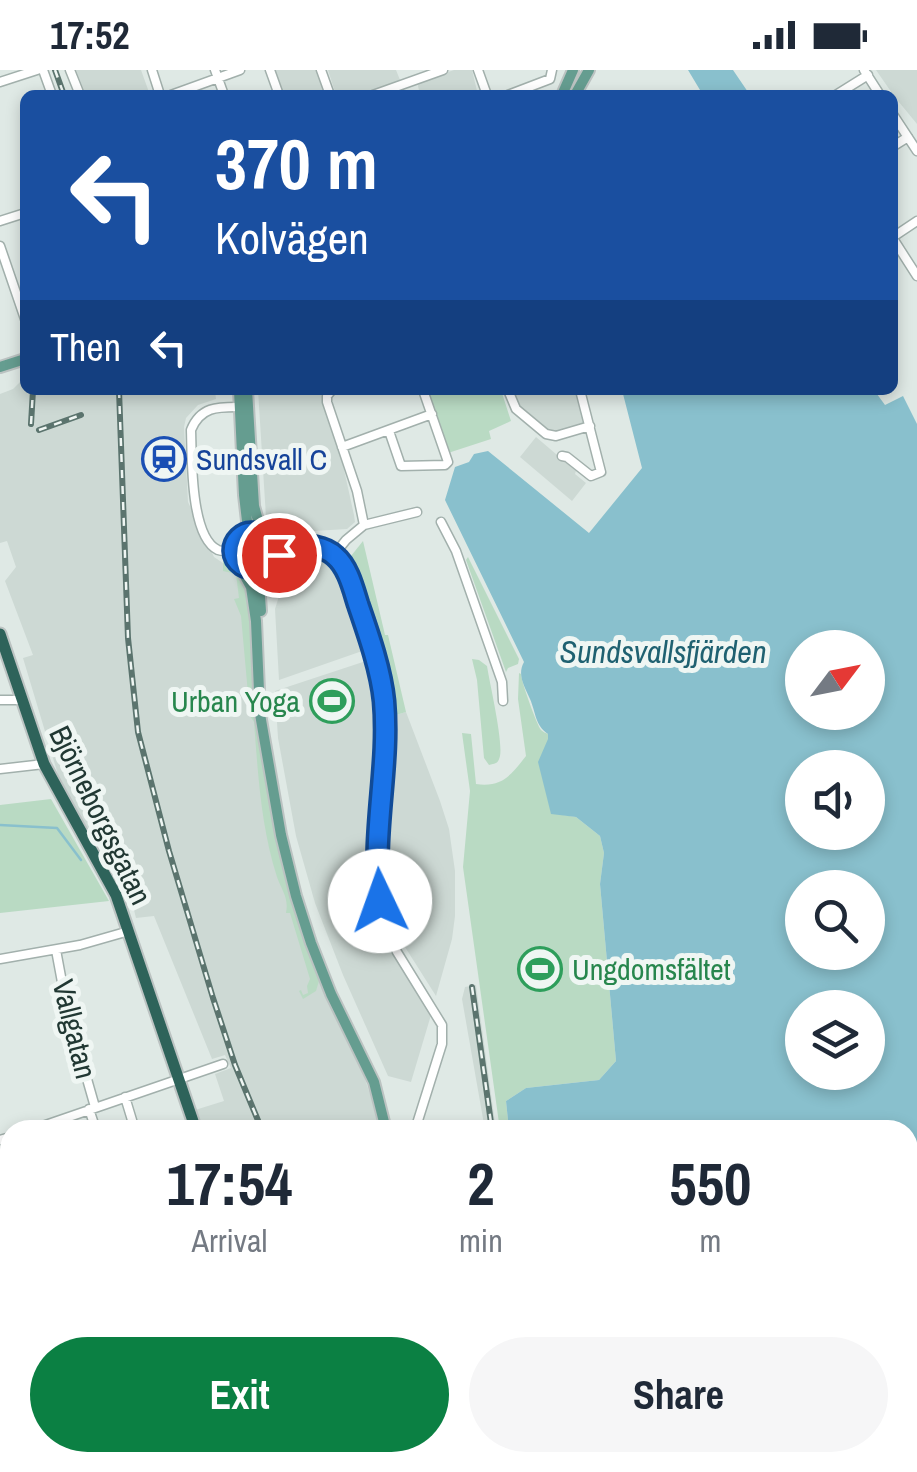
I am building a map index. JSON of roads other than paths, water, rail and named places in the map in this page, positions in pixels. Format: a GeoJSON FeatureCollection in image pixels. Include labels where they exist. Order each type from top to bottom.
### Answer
{"type":"FeatureCollection","features":[{"type":"Feature","properties":{"kind":"highway","name":"Björneborgsgatan"},"geometry":{"type":"LineString","coordinates":[[0,634],[44,764],[102,866],[128,931],[192,1120]]}},
{"type":"Feature","properties":{"kind":"main road"},"geometry":{"type":"LineString","coordinates":[[240,395],[254,506],[269,554],[263,564],[263,732]]}},
{"type":"Feature","properties":{"kind":"main road"},"geometry":{"type":"LineString","coordinates":[[246,395],[246,533]]}},
{"type":"Feature","properties":{"kind":"main road"},"geometry":{"type":"LineString","coordinates":[[265,539],[254,532],[246,533],[237,539],[234,554],[253,599],[263,732],[281,835],[296,896],[331,994],[374,1082],[384,1120]]}},
{"type":"Feature","properties":{"kind":"main road"},"geometry":{"type":"LineString","coordinates":[[234,554],[244,567],[263,564]]}},
{"type":"Feature","properties":{"kind":"street"},"geometry":{"type":"LineString","coordinates":[[0,82],[40,70]]}},
{"type":"Feature","properties":{"kind":"street"},"geometry":{"type":"LineString","coordinates":[[182,90],[217,74],[240,70]]}},
{"type":"Feature","properties":{"kind":"street"},"geometry":{"type":"LineString","coordinates":[[387,90],[443,70]]}},
{"type":"Feature","properties":{"kind":"street"},"geometry":{"type":"LineString","coordinates":[[525,90],[545,81],[552,72]]}},
{"type":"Feature","properties":{"kind":"street"},"geometry":{"type":"LineString","coordinates":[[843,90],[866,73]]}},
{"type":"Feature","properties":{"kind":"street"},"geometry":{"type":"LineString","coordinates":[[898,122],[917,150]]}},
{"type":"Feature","properties":{"kind":"street"},"geometry":{"type":"LineString","coordinates":[[898,143],[908,137]]}},
{"type":"Feature","properties":{"kind":"street"},"geometry":{"type":"LineString","coordinates":[[898,245],[917,276]]}},
{"type":"Feature","properties":{"kind":"street"},"geometry":{"type":"LineString","coordinates":[[0,246],[20,304]]}},
{"type":"Feature","properties":{"kind":"street"},"geometry":{"type":"LineString","coordinates":[[328,395],[358,492],[364,525]]}},
{"type":"Feature","properties":{"kind":"street"},"geometry":{"type":"LineString","coordinates":[[389,430],[401,466],[445,465],[448,462],[426,395]]}},
{"type":"Feature","properties":{"kind":"street"},"geometry":{"type":"LineString","coordinates":[[510,395],[516,409],[546,434],[556,436],[590,426]]}},
{"type":"Feature","properties":{"kind":"street"},"geometry":{"type":"LineString","coordinates":[[562,456],[591,476],[600,472],[581,395]]}},
{"type":"Feature","properties":{"kind":"street"},"geometry":{"type":"LineString","coordinates":[[234,554],[214,547],[200,525],[190,430],[206,411],[244,407]]}},
{"type":"Feature","properties":{"kind":"street"},"geometry":{"type":"LineString","coordinates":[[342,447],[432,414]]}},
{"type":"Feature","properties":{"kind":"street"},"geometry":{"type":"LineString","coordinates":[[334,554],[364,525],[417,512]]}},
{"type":"Feature","properties":{"kind":"street"},"geometry":{"type":"LineString","coordinates":[[442,522],[496,664],[504,700]]}},
{"type":"Feature","properties":{"kind":"street"},"geometry":{"type":"LineString","coordinates":[[265,539],[334,554],[356,598],[384,696],[378,868],[383,915],[397,952],[442,1025],[442,1044],[418,1120]]}},
{"type":"Feature","properties":{"kind":"street"},"geometry":{"type":"LineString","coordinates":[[263,564],[304,547]]}},
{"type":"Feature","properties":{"kind":"street"},"geometry":{"type":"LineString","coordinates":[[0,700],[22,700]]}},
{"type":"Feature","properties":{"kind":"street"},"geometry":{"type":"LineString","coordinates":[[0,770],[44,764]]}},
{"type":"Feature","properties":{"kind":"street"},"geometry":{"type":"LineString","coordinates":[[0,959],[56,950],[128,931]]}},
{"type":"Feature","properties":{"kind":"street","name":"Vallgatan"},"geometry":{"type":"LineString","coordinates":[[56,950],[94,1120]]}},
{"type":"Feature","properties":{"kind":"street"},"geometry":{"type":"LineString","coordinates":[[58,1120],[223,1064]]}},
{"type":"Feature","properties":{"kind":"street"},"geometry":{"type":"LineString","coordinates":[[125,1098],[132,1120]]}},
{"type":"Feature","properties":{"kind":"water"},"geometry":{"type":"Polygon","coordinates":[[[688,70],[733,70],[747,90],[700,90],[688,70]]]}},
{"type":"Feature","properties":{"kind":"water","name":"Sundsvallsfjärden"},"geometry":{"type":"Polygon","coordinates":[[[623,395],[878,395],[885,405],[903,396],[917,424],[917,1120],[508,1120],[506,1101],[526,1088],[599,1080],[616,1061],[600,884],[604,853],[600,836],[576,817],[551,814],[538,762],[548,734],[538,723],[522,680],[524,662],[445,500],[455,467],[469,462],[474,454],[488,451],[589,533],[642,468],[623,395]]]}},
{"type":"Feature","properties":{"kind":"waterway"},"geometry":{"type":"LineString","coordinates":[[0,825],[57,828],[81,860]]}},
{"type":"Feature","properties":{"kind":"railway"},"geometry":{"type":"LineString","coordinates":[[55,70],[62,90]]}},
{"type":"Feature","properties":{"kind":"railway"},"geometry":{"type":"LineString","coordinates":[[31,424],[33,395]]}},
{"type":"Feature","properties":{"kind":"railway"},"geometry":{"type":"LineString","coordinates":[[119,395],[128,638],[138,732],[213,998],[258,1120]]}},
{"type":"Feature","properties":{"kind":"railway"},"geometry":{"type":"LineString","coordinates":[[39,430],[81,415]]}},
{"type":"Feature","properties":{"kind":"railway"},"geometry":{"type":"LineString","coordinates":[[472,987],[491,1120]]}},
{"type":"Feature","properties":{"kind":"place","name":"Sundsvall C"},"geometry":{"type":"Point","coordinates":[164,459]}},
{"type":"Feature","properties":{"kind":"place","name":"Urban Yoga"},"geometry":{"type":"Point","coordinates":[332,701]}},
{"type":"Feature","properties":{"kind":"place","name":"Ungdomsfältet"},"geometry":{"type":"Point","coordinates":[540,969]}}]}
